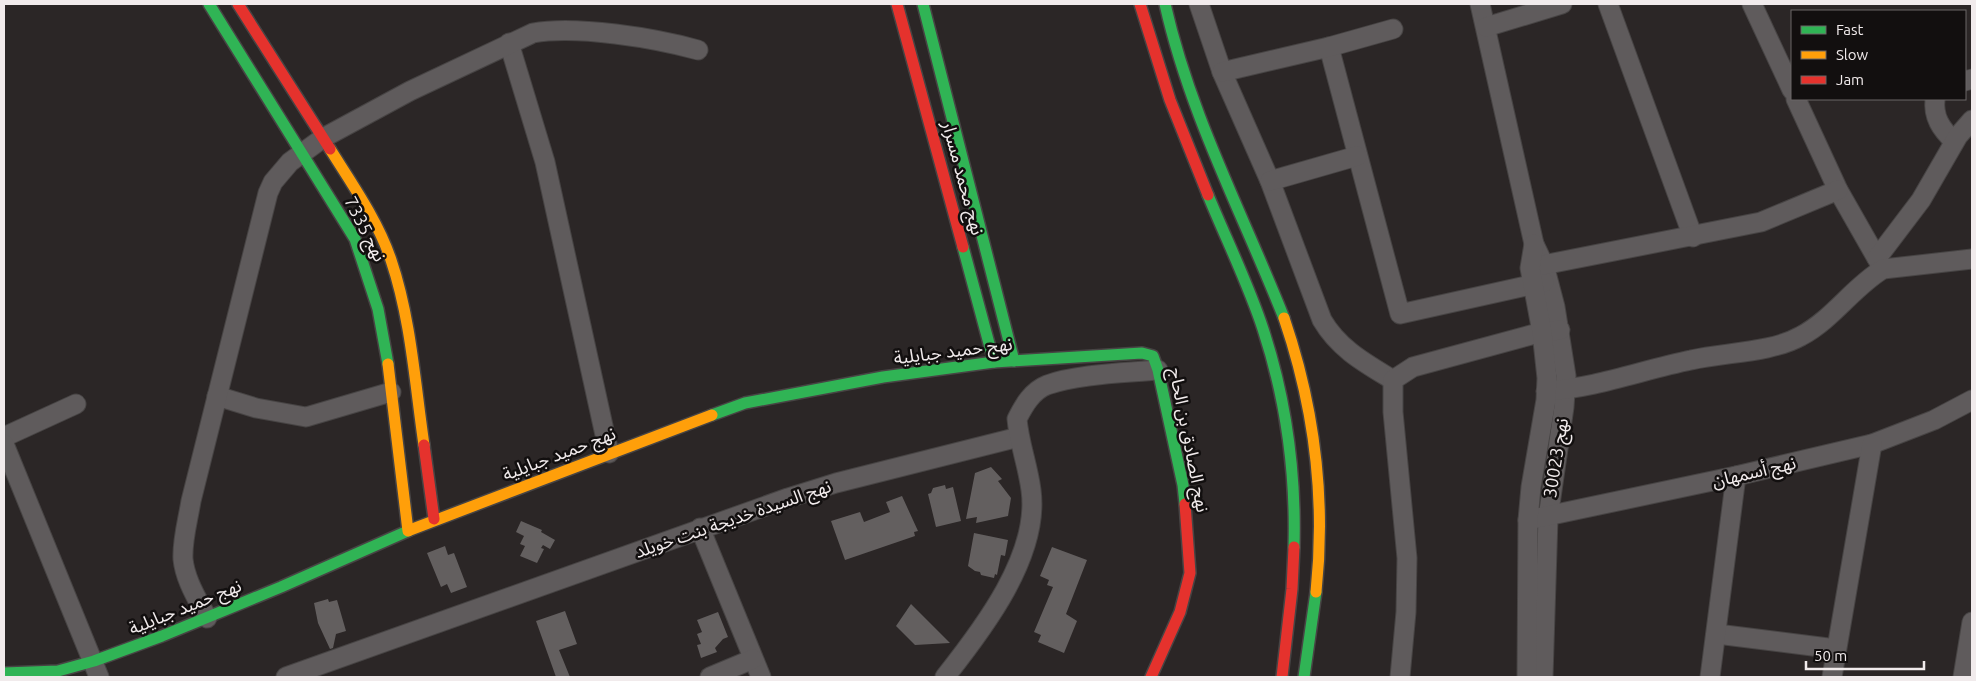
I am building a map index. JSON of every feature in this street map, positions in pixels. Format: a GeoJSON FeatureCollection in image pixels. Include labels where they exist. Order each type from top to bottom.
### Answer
{"type":"FeatureCollection","features":[{"type":"Feature","properties":{"kind":"main road","name":"نهج 7335"},"geometry":{"type":"LineString","coordinates":[[209,4],[355,239],[368,269],[379,313],[392,392],[408,531]]}},
{"type":"Feature","properties":{"kind":"main road","name":"نهج 7335"},"geometry":{"type":"LineString","coordinates":[[238,4],[376,227],[391,260],[399,288],[434,519]]}},
{"type":"Feature","properties":{"kind":"main road","name":"نهج محمد مسرار"},"geometry":{"type":"LineString","coordinates":[[897,4],[994,362]]}},
{"type":"Feature","properties":{"kind":"main road","name":"نهج محمد مسرار"},"geometry":{"type":"LineString","coordinates":[[923,4],[1014,361]]}},
{"type":"Feature","properties":{"kind":"main road"},"geometry":{"type":"LineString","coordinates":[[1140,4],[1152,54],[1262,328],[1277,379],[1290,439],[1295,498],[1292,606],[1282,677]]}},
{"type":"Feature","properties":{"kind":"main road"},"geometry":{"type":"LineString","coordinates":[[1165,4],[1172,45],[1188,92],[1284,318],[1308,407],[1320,497],[1319,564],[1304,677]]}},
{"type":"Feature","properties":{"kind":"main road","name":"نهج حميد جبايلية"},"geometry":{"type":"LineString","coordinates":[[4,673],[97,669],[207,618],[434,519],[729,408],[762,398],[883,377],[994,362],[1101,354],[1154,362]]}},
{"type":"Feature","properties":{"kind":"main road","name":"نهج الصادق بن الحاج"},"geometry":{"type":"LineString","coordinates":[[1151,677],[1180,612],[1190,573],[1183,485],[1154,362]]}},
{"type":"Feature","properties":{"kind":"street"},"geometry":{"type":"LineString","coordinates":[[1199,4],[1222,72],[1270,181],[1322,320],[1332,337],[1360,360],[1393,380]]}},
{"type":"Feature","properties":{"kind":"street","name":"نهج 30023"},"geometry":{"type":"LineString","coordinates":[[1480,4],[1534,244],[1551,331],[1564,355],[1566,389],[1548,518],[1543,677]]}},
{"type":"Feature","properties":{"kind":"street"},"geometry":{"type":"LineString","coordinates":[[1486,27],[1562,4]]}},
{"type":"Feature","properties":{"kind":"street"},"geometry":{"type":"LineString","coordinates":[[1608,4],[1693,237]]}},
{"type":"Feature","properties":{"kind":"street"},"geometry":{"type":"LineString","coordinates":[[1752,4],[1791,88]]}},
{"type":"Feature","properties":{"kind":"street"},"geometry":{"type":"LineString","coordinates":[[1222,72],[1329,47],[1393,29]]}},
{"type":"Feature","properties":{"kind":"street"},"geometry":{"type":"LineString","coordinates":[[207,618],[186,572],[183,548],[217,396],[268,193],[283,170],[302,152],[322,138],[410,91],[533,33],[552,30],[669,42],[698,50]]}},
{"type":"Feature","properties":{"kind":"street"},"geometry":{"type":"LineString","coordinates":[[509,43],[545,162],[609,453]]}},
{"type":"Feature","properties":{"kind":"street"},"geometry":{"type":"LineString","coordinates":[[1329,47],[1400,314],[1539,275],[1761,222],[1838,190]]}},
{"type":"Feature","properties":{"kind":"street"},"geometry":{"type":"LineString","coordinates":[[1796,100],[1838,190],[1880,264]]}},
{"type":"Feature","properties":{"kind":"street"},"geometry":{"type":"LineString","coordinates":[[1935,100],[1936,116],[1940,126],[1954,141]]}},
{"type":"Feature","properties":{"kind":"street"},"geometry":{"type":"LineString","coordinates":[[1546,391],[1614,381],[1690,360],[1785,344],[1812,330],[1864,282],[1880,264],[1921,200],[1954,141],[1972,120]]}},
{"type":"Feature","properties":{"kind":"street"},"geometry":{"type":"LineString","coordinates":[[1270,181],[1357,156]]}},
{"type":"Feature","properties":{"kind":"street"},"geometry":{"type":"LineString","coordinates":[[1880,264],[1972,259]]}},
{"type":"Feature","properties":{"kind":"street"},"geometry":{"type":"LineString","coordinates":[[1393,380],[1413,367],[1551,331]]}},
{"type":"Feature","properties":{"kind":"street","name":"نهج 30023"},"geometry":{"type":"LineString","coordinates":[[1527,677],[1528,520],[1546,391],[1546,360],[1551,331]]}},
{"type":"Feature","properties":{"kind":"street"},"geometry":{"type":"LineString","coordinates":[[945,677],[981,630],[1002,596],[1028,536],[1031,520],[1032,491],[1019,437],[1017,419],[1021,411],[1036,392],[1047,386],[1154,362]]}},
{"type":"Feature","properties":{"kind":"street"},"geometry":{"type":"LineString","coordinates":[[1393,380],[1393,412],[1407,558],[1406,612],[1400,677]]}},
{"type":"Feature","properties":{"kind":"street"},"geometry":{"type":"LineString","coordinates":[[217,396],[256,408],[306,417],[392,392]]}},
{"type":"Feature","properties":{"kind":"street","name":"نهج أسمهان"},"geometry":{"type":"LineString","coordinates":[[1528,520],[1548,518],[1872,444],[1934,420],[1972,400]]}},
{"type":"Feature","properties":{"kind":"street"},"geometry":{"type":"LineString","coordinates":[[4,437],[76,404]]}},
{"type":"Feature","properties":{"kind":"street","name":"نهج السيدة خديجة بنت خويلد"},"geometry":{"type":"LineString","coordinates":[[286,677],[533,590],[700,528],[836,483],[1019,437]]}},
{"type":"Feature","properties":{"kind":"street"},"geometry":{"type":"LineString","coordinates":[[4,444],[97,669]]}},
{"type":"Feature","properties":{"kind":"street"},"geometry":{"type":"LineString","coordinates":[[1832,677],[1872,444]]}},
{"type":"Feature","properties":{"kind":"street"},"geometry":{"type":"LineString","coordinates":[[1710,677],[1736,476]]}},
{"type":"Feature","properties":{"kind":"street"},"geometry":{"type":"LineString","coordinates":[[700,528],[761,677]]}},
{"type":"Feature","properties":{"kind":"street"},"geometry":{"type":"LineString","coordinates":[[1963,677],[1972,622]]}},
{"type":"Feature","properties":{"kind":"street"},"geometry":{"type":"LineString","coordinates":[[1717,634],[1836,649]]}},
{"type":"Feature","properties":{"kind":"street"},"geometry":{"type":"LineString","coordinates":[[710,677],[753,658]]}},
{"type":"Feature","properties":{"kind":"building"},"geometry":{"type":"Polygon","coordinates":[[[991,467],[1002,479],[998,481],[1011,498],[1008,516],[976,523],[977,517],[966,519],[975,473],[991,467]]]}},
{"type":"Feature","properties":{"kind":"building"},"geometry":{"type":"Polygon","coordinates":[[[945,485],[946,489],[953,487],[961,521],[936,527],[928,494],[931,493],[933,488],[945,485]]]}},
{"type":"Feature","properties":{"kind":"building"},"geometry":{"type":"Polygon","coordinates":[[[902,496],[918,531],[914,532],[915,536],[845,560],[831,521],[860,512],[864,522],[890,512],[886,502],[902,496]]]}},
{"type":"Feature","properties":{"kind":"building"},"geometry":{"type":"Polygon","coordinates":[[[521,521],[542,530],[541,532],[555,540],[550,549],[543,545],[541,548],[544,549],[537,563],[520,556],[525,546],[520,544],[524,536],[516,532],[521,521]]]}},
{"type":"Feature","properties":{"kind":"building"},"geometry":{"type":"Polygon","coordinates":[[[974,533],[1008,540],[1005,556],[1001,555],[997,575],[995,574],[994,578],[981,575],[980,572],[968,566],[974,533]]]}},
{"type":"Feature","properties":{"kind":"building"},"geometry":{"type":"Polygon","coordinates":[[[445,546],[448,555],[454,553],[467,587],[451,593],[447,584],[441,587],[427,553],[445,546]]]}},
{"type":"Feature","properties":{"kind":"building"},"geometry":{"type":"Polygon","coordinates":[[[1052,547],[1087,560],[1066,614],[1077,621],[1064,653],[1038,642],[1041,635],[1034,632],[1053,587],[1047,585],[1049,580],[1040,576],[1052,547]]]}},
{"type":"Feature","properties":{"kind":"building"},"geometry":{"type":"Polygon","coordinates":[[[328,599],[329,602],[337,600],[346,631],[336,634],[333,648],[330,649],[318,623],[314,603],[328,599]]]}},
{"type":"Feature","properties":{"kind":"building"},"geometry":{"type":"Polygon","coordinates":[[[911,604],[950,643],[915,645],[896,626],[911,604]]]}},
{"type":"Feature","properties":{"kind":"building"},"geometry":{"type":"Polygon","coordinates":[[[565,611],[577,644],[559,650],[570,677],[556,677],[536,621],[565,611]]]}},
{"type":"Feature","properties":{"kind":"building"},"geometry":{"type":"Polygon","coordinates":[[[718,612],[728,637],[723,639],[715,648],[717,652],[701,658],[697,645],[701,644],[697,634],[702,632],[697,620],[718,612]]]}},
{"type":"Feature","properties":{"kind":"traffic: fast"},"geometry":{"type":"LineString","coordinates":[[209,4],[355,239],[378,309],[388,364]]}},
{"type":"Feature","properties":{"kind":"traffic: fast"},"geometry":{"type":"LineString","coordinates":[[923,4],[1014,361]]}},
{"type":"Feature","properties":{"kind":"traffic: fast"},"geometry":{"type":"LineString","coordinates":[[1165,4],[1188,85],[1218,163],[1284,318]]}},
{"type":"Feature","properties":{"kind":"traffic: fast"},"geometry":{"type":"LineString","coordinates":[[1208,195],[1257,312],[1278,382],[1291,464],[1294,547]]}},
{"type":"Feature","properties":{"kind":"traffic: fast"},"geometry":{"type":"LineString","coordinates":[[963,247],[994,362]]}},
{"type":"Feature","properties":{"kind":"traffic: fast"},"geometry":{"type":"LineString","coordinates":[[712,415],[745,403],[883,377],[994,362],[1142,353],[1153,356],[1158,370],[1183,485],[1185,504]]}},
{"type":"Feature","properties":{"kind":"traffic: fast"},"geometry":{"type":"LineString","coordinates":[[4,673],[58,671],[94,661],[162,636],[281,587],[410,530]]}},
{"type":"Feature","properties":{"kind":"traffic: fast"},"geometry":{"type":"LineString","coordinates":[[1304,677],[1316,592]]}},
{"type":"Feature","properties":{"kind":"traffic: slow"},"geometry":{"type":"LineString","coordinates":[[330,149],[372,217],[386,245],[398,282],[408,328],[424,445]]}},
{"type":"Feature","properties":{"kind":"traffic: slow"},"geometry":{"type":"LineString","coordinates":[[1284,318],[1303,385],[1315,453],[1319,522],[1316,592]]}},
{"type":"Feature","properties":{"kind":"traffic: slow"},"geometry":{"type":"LineString","coordinates":[[388,364],[408,531]]}},
{"type":"Feature","properties":{"kind":"traffic: slow"},"geometry":{"type":"LineString","coordinates":[[410,530],[712,415]]}},
{"type":"Feature","properties":{"kind":"traffic: jam"},"geometry":{"type":"LineString","coordinates":[[238,4],[330,149]]}},
{"type":"Feature","properties":{"kind":"traffic: jam"},"geometry":{"type":"LineString","coordinates":[[897,4],[963,247]]}},
{"type":"Feature","properties":{"kind":"traffic: jam"},"geometry":{"type":"LineString","coordinates":[[1140,4],[1170,100],[1208,195]]}},
{"type":"Feature","properties":{"kind":"traffic: jam"},"geometry":{"type":"LineString","coordinates":[[424,445],[434,519]]}},
{"type":"Feature","properties":{"kind":"traffic: jam"},"geometry":{"type":"LineString","coordinates":[[1151,677],[1180,612],[1190,573],[1185,504]]}},
{"type":"Feature","properties":{"kind":"traffic: jam"},"geometry":{"type":"LineString","coordinates":[[1282,677],[1292,589],[1294,547]]}}]}
